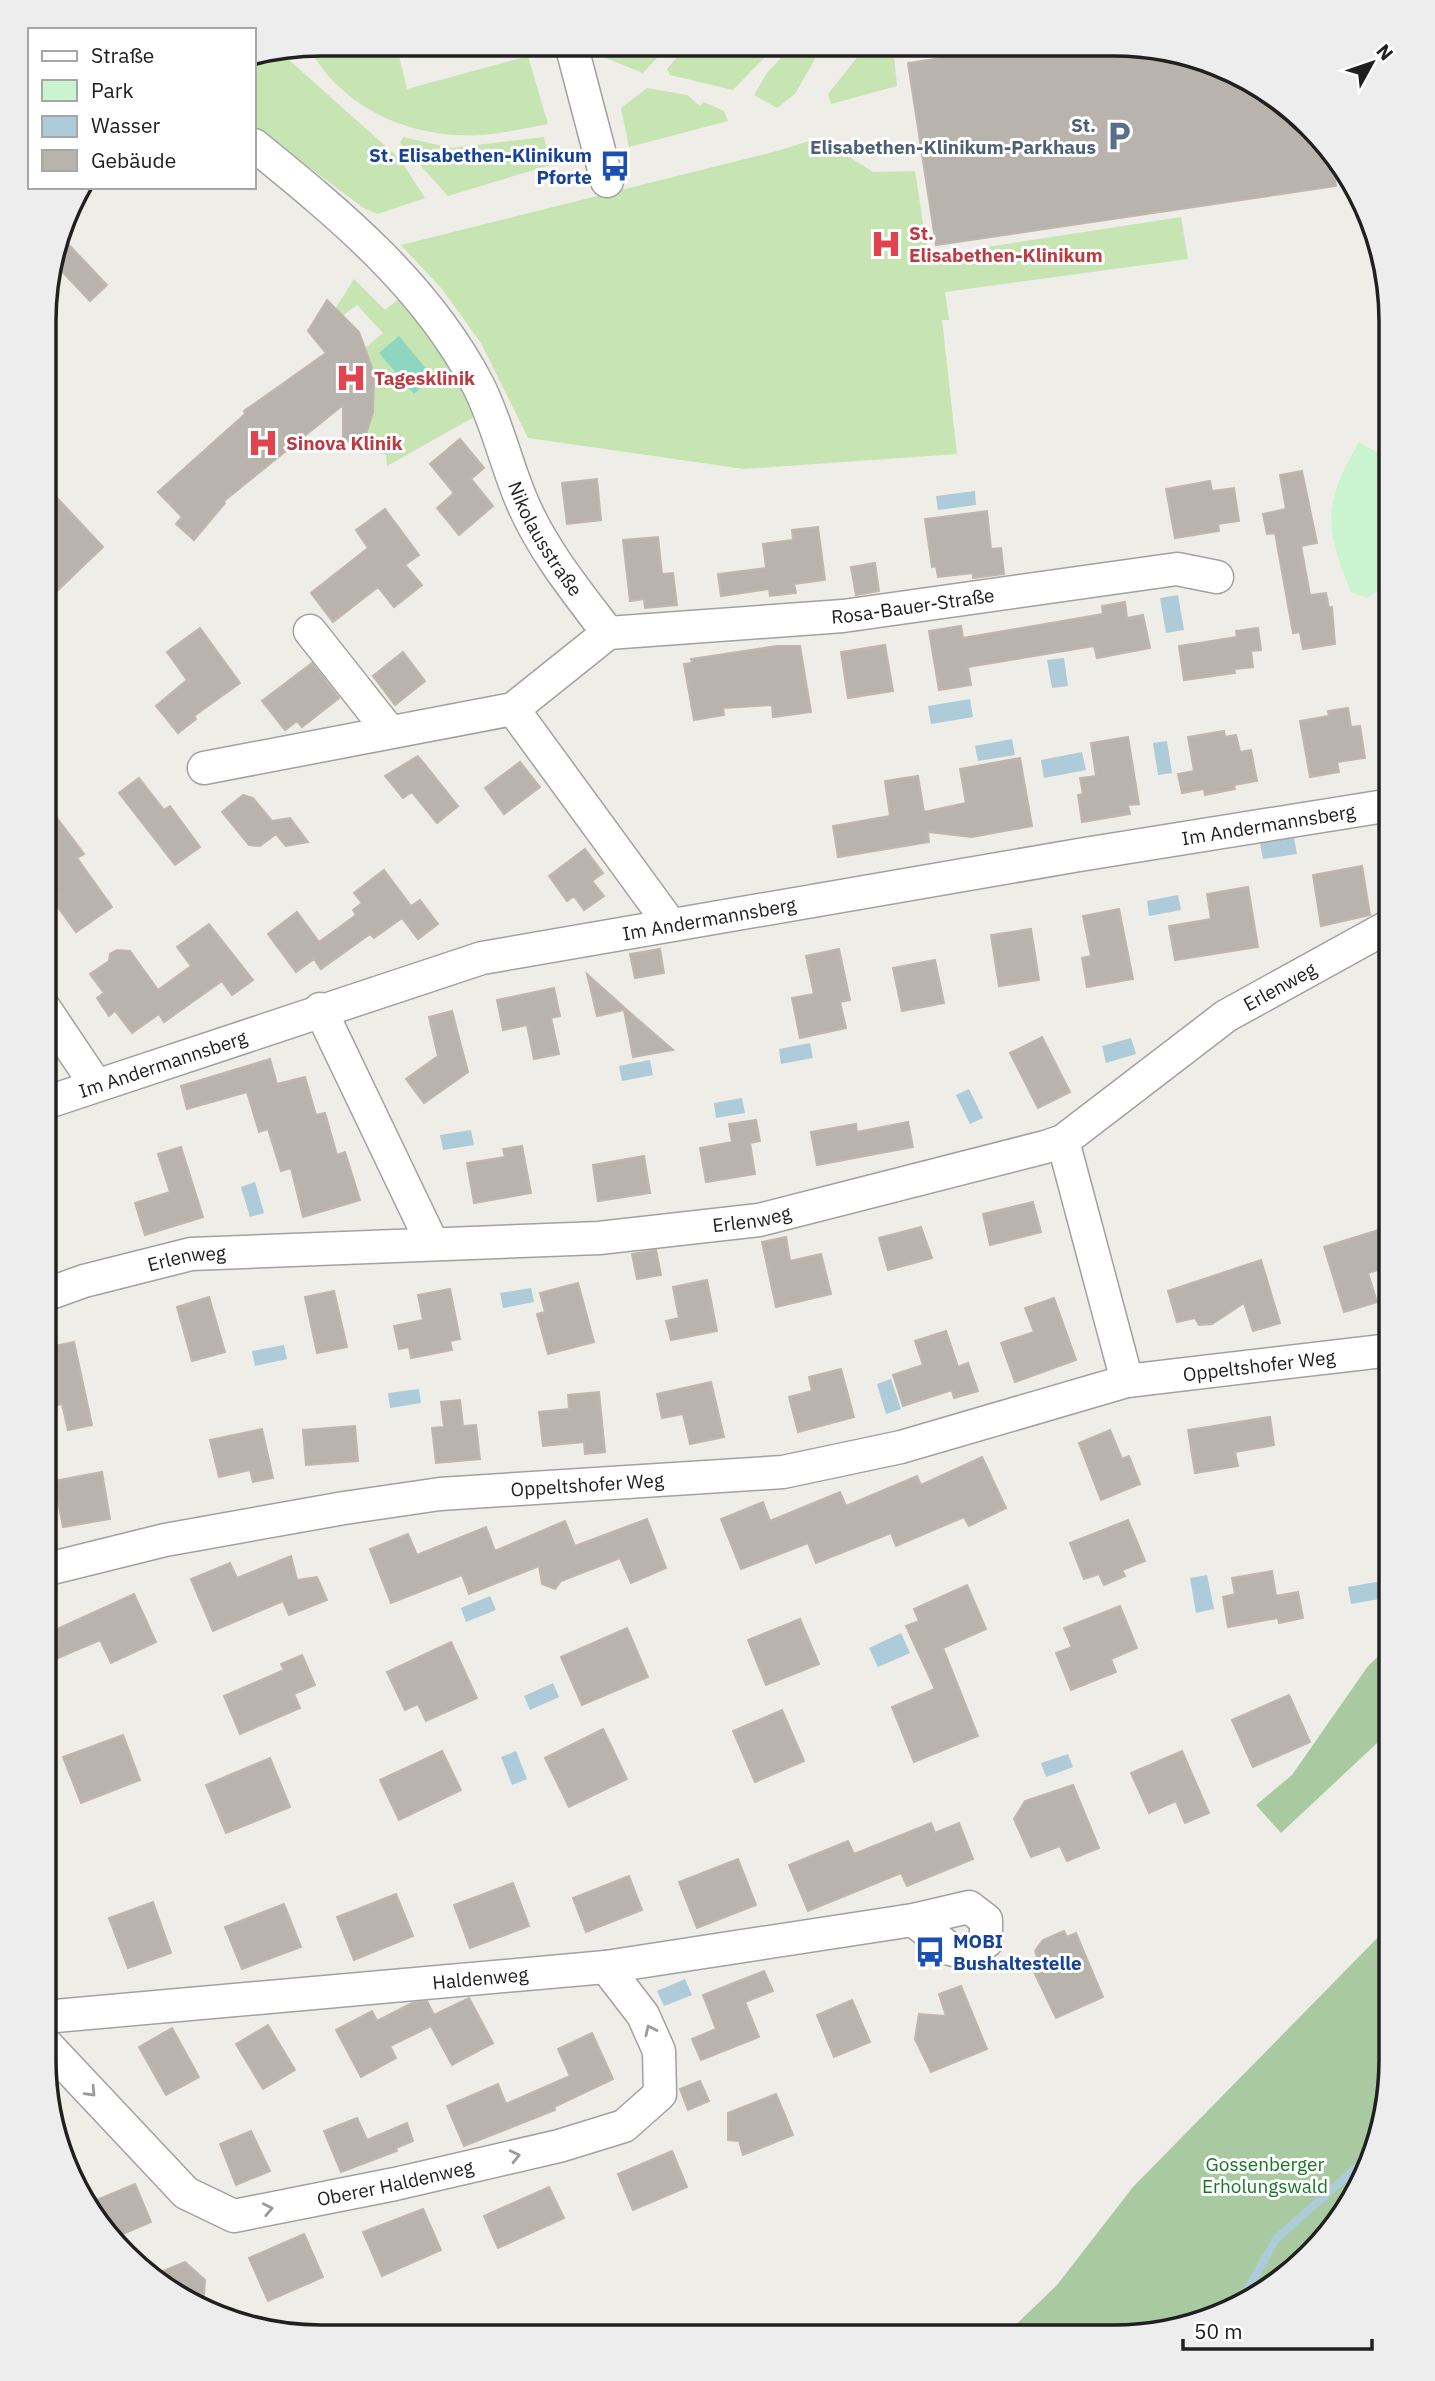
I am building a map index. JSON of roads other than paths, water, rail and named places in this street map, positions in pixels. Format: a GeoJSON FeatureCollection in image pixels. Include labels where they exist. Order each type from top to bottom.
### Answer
{"type":"FeatureCollection","features":[{"type":"Feature","properties":{"kind":"street"},"geometry":{"type":"LineString","coordinates":[[574,56],[607,181]]}},
{"type":"Feature","properties":{"kind":"street","name":"Nikolausstraße"},"geometry":{"type":"LineString","coordinates":[[256,147],[360,232],[429,309],[478,384],[523,505],[547,551],[608,633]]}},
{"type":"Feature","properties":{"kind":"street","name":"Rosa-Bauer-Straße"},"geometry":{"type":"LineString","coordinates":[[608,633],[842,616],[1177,569],[1217,577]]}},
{"type":"Feature","properties":{"kind":"street"},"geometry":{"type":"LineString","coordinates":[[310,631],[389,731]]}},
{"type":"Feature","properties":{"kind":"street"},"geometry":{"type":"LineString","coordinates":[[204,768],[513,709],[608,633]]}},
{"type":"Feature","properties":{"kind":"street"},"geometry":{"type":"LineString","coordinates":[[513,709],[670,924]]}},
{"type":"Feature","properties":{"kind":"street","name":"Im Andermannsberg"},"geometry":{"type":"LineString","coordinates":[[56,1099],[320,1009],[482,958],[1379,806]]}},
{"type":"Feature","properties":{"kind":"street","name":"Erlenweg"},"geometry":{"type":"LineString","coordinates":[[56,1291],[84,1281],[191,1254],[599,1238],[759,1220],[1063,1141],[1226,1016],[1379,932]]}},
{"type":"Feature","properties":{"kind":"street"},"geometry":{"type":"LineString","coordinates":[[320,1009],[432,1243]]}},
{"type":"Feature","properties":{"kind":"street"},"geometry":{"type":"LineString","coordinates":[[56,1025],[96,1085]]}},
{"type":"Feature","properties":{"kind":"street"},"geometry":{"type":"LineString","coordinates":[[1063,1141],[1127,1381]]}},
{"type":"Feature","properties":{"kind":"street","name":"Oppeltshofer Weg"},"geometry":{"type":"LineString","coordinates":[[56,1567],[165,1540],[344,1507],[440,1494],[783,1472],[901,1447],[1127,1381],[1379,1351]]}},
{"type":"Feature","properties":{"kind":"street","name":"Haldenweg"},"geometry":{"type":"LineString","coordinates":[[56,2016],[606,1967],[913,1920]]}},
{"type":"Feature","properties":{"kind":"street","name":"Oberer Haldenweg"},"geometry":{"type":"LineString","coordinates":[[56,2055],[186,2193],[234,2216],[559,2146],[624,2126],[660,2094],[659,2051],[643,2015],[606,1967]]}},
{"type":"Feature","properties":{"kind":"water"},"geometry":{"type":"Polygon","coordinates":[[[975,491],[976,505],[938,510],[936,496],[975,491]]]}},
{"type":"Feature","properties":{"kind":"water"},"geometry":{"type":"Polygon","coordinates":[[[1178,595],[1184,630],[1166,633],[1160,598],[1178,595]]]}},
{"type":"Feature","properties":{"kind":"water"},"geometry":{"type":"Polygon","coordinates":[[[1064,658],[1068,686],[1052,688],[1047,660],[1064,658]]]}},
{"type":"Feature","properties":{"kind":"water"},"geometry":{"type":"Polygon","coordinates":[[[970,699],[973,717],[931,724],[928,706],[970,699]]]}},
{"type":"Feature","properties":{"kind":"water"},"geometry":{"type":"Polygon","coordinates":[[[1012,739],[1015,755],[978,761],[975,746],[1012,739]]]}},
{"type":"Feature","properties":{"kind":"water"},"geometry":{"type":"Polygon","coordinates":[[[1167,741],[1172,773],[1158,775],[1153,743],[1167,741]]]}},
{"type":"Feature","properties":{"kind":"water"},"geometry":{"type":"Polygon","coordinates":[[[1082,752],[1086,770],[1044,778],[1041,760],[1082,752]]]}},
{"type":"Feature","properties":{"kind":"water"},"geometry":{"type":"Polygon","coordinates":[[[1294,838],[1297,854],[1263,859],[1260,843],[1294,838]]]}},
{"type":"Feature","properties":{"kind":"water"},"geometry":{"type":"Polygon","coordinates":[[[1178,895],[1181,910],[1149,916],[1147,901],[1178,895]]]}},
{"type":"Feature","properties":{"kind":"water"},"geometry":{"type":"Polygon","coordinates":[[[1131,1038],[1136,1054],[1106,1063],[1102,1046],[1131,1038]]]}},
{"type":"Feature","properties":{"kind":"water"},"geometry":{"type":"Polygon","coordinates":[[[810,1043],[813,1058],[781,1064],[779,1049],[810,1043]]]}},
{"type":"Feature","properties":{"kind":"water"},"geometry":{"type":"Polygon","coordinates":[[[650,1060],[653,1075],[622,1081],[619,1066],[650,1060]]]}},
{"type":"Feature","properties":{"kind":"water"},"geometry":{"type":"Polygon","coordinates":[[[969,1089],[983,1118],[970,1124],[956,1095],[969,1089]]]}},
{"type":"Feature","properties":{"kind":"water"},"geometry":{"type":"Polygon","coordinates":[[[742,1098],[745,1113],[716,1118],[714,1103],[742,1098]]]}},
{"type":"Feature","properties":{"kind":"water"},"geometry":{"type":"Polygon","coordinates":[[[471,1130],[474,1145],[443,1150],[440,1135],[471,1130]]]}},
{"type":"Feature","properties":{"kind":"water"},"geometry":{"type":"Polygon","coordinates":[[[255,1182],[264,1213],[250,1217],[241,1187],[255,1182]]]}},
{"type":"Feature","properties":{"kind":"water"},"geometry":{"type":"Polygon","coordinates":[[[531,1288],[534,1302],[503,1308],[500,1293],[531,1288]]]}},
{"type":"Feature","properties":{"kind":"water"},"geometry":{"type":"Polygon","coordinates":[[[284,1345],[287,1359],[255,1366],[252,1351],[284,1345]]]}},
{"type":"Feature","properties":{"kind":"water"},"geometry":{"type":"Polygon","coordinates":[[[891,1379],[901,1409],[886,1414],[877,1384],[891,1379]]]}},
{"type":"Feature","properties":{"kind":"water"},"geometry":{"type":"Polygon","coordinates":[[[419,1389],[421,1403],[390,1408],[388,1393],[419,1389]]]}},
{"type":"Feature","properties":{"kind":"water"},"geometry":{"type":"Polygon","coordinates":[[[1207,1575],[1214,1609],[1196,1613],[1190,1578],[1207,1575]]]}},
{"type":"Feature","properties":{"kind":"water"},"geometry":{"type":"Polygon","coordinates":[[[1379,1582],[1379,1599],[1351,1604],[1348,1587],[1379,1582]]]}},
{"type":"Feature","properties":{"kind":"water"},"geometry":{"type":"Polygon","coordinates":[[[490,1596],[496,1610],[466,1622],[461,1608],[490,1596]]]}},
{"type":"Feature","properties":{"kind":"water"},"geometry":{"type":"Polygon","coordinates":[[[901,1633],[910,1653],[878,1667],[869,1648],[901,1633]]]}},
{"type":"Feature","properties":{"kind":"water"},"geometry":{"type":"Polygon","coordinates":[[[553,1683],[559,1697],[530,1710],[524,1696],[553,1683]]]}},
{"type":"Feature","properties":{"kind":"water"},"geometry":{"type":"Polygon","coordinates":[[[516,1751],[527,1779],[512,1785],[501,1757],[516,1751]]]}},
{"type":"Feature","properties":{"kind":"water"},"geometry":{"type":"Polygon","coordinates":[[[1068,1754],[1073,1767],[1046,1777],[1041,1763],[1068,1754]]]}},
{"type":"Feature","properties":{"kind":"water"},"geometry":{"type":"Polygon","coordinates":[[[685,1979],[692,1995],[664,2006],[657,1991],[685,1979]]]}},
{"type":"Feature","properties":{"kind":"waterway"},"geometry":{"type":"LineString","coordinates":[[1247,2290],[1276,2239],[1356,2168]]}},
{"type":"Feature","properties":{"kind":"place","name":"St. Elisabethen-Klinikum-Parkhaus"},"geometry":{"type":"Point","coordinates":[1119,136]}},
{"type":"Feature","properties":{"kind":"place","name":"St. Elisabethen-Klinikum Pforte"},"geometry":{"type":"Point","coordinates":[615,166]}},
{"type":"Feature","properties":{"kind":"place","name":"St. Elisabethen-Klinikum"},"geometry":{"type":"Point","coordinates":[886,244]}},
{"type":"Feature","properties":{"kind":"place","name":"Tagesklinik"},"geometry":{"type":"Point","coordinates":[351,378]}},
{"type":"Feature","properties":{"kind":"place","name":"Sinova Klinik"},"geometry":{"type":"Point","coordinates":[263,443]}},
{"type":"Feature","properties":{"kind":"place","name":"MOBI Bushaltestelle"},"geometry":{"type":"Point","coordinates":[930,1952]}},
{"type":"Feature","properties":{"kind":"park label","name":"Gossenberger Erholungswald"},"geometry":{"type":"Point","coordinates":[1265,2175]}}]}
